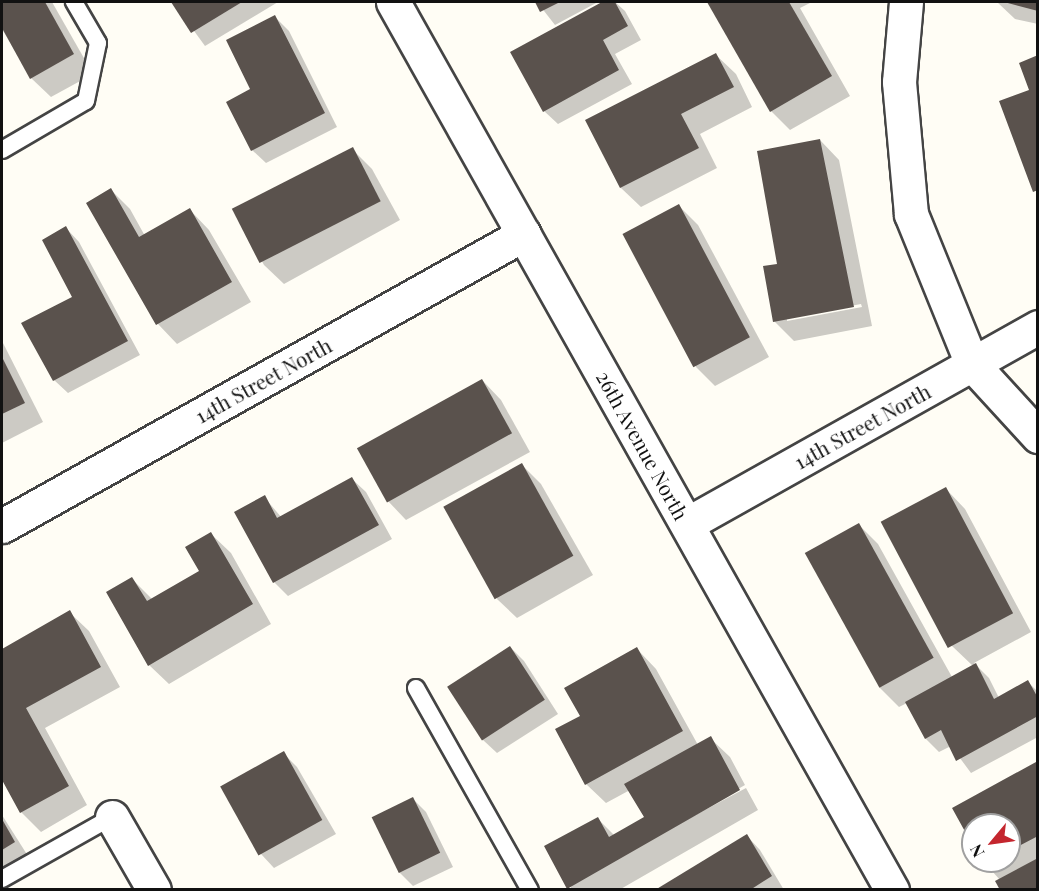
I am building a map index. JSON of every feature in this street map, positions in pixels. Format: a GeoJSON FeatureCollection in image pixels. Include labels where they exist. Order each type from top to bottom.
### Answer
{"type":"FeatureCollection","features":[{"type":"Feature","properties":{"kind":"street","name":"26th Avenue North"},"geometry":{"type":"LineString","coordinates":[[393,2],[892,890]]}},
{"type":"Feature","properties":{"kind":"street"},"geometry":{"type":"LineString","coordinates":[[906,2],[899,82],[911,214],[972,364],[1038,436]]}},
{"type":"Feature","properties":{"kind":"street","name":"14th Street North"},"geometry":{"type":"LineString","coordinates":[[2,526],[524,234]]}},
{"type":"Feature","properties":{"kind":"street","name":"14th Street North"},"geometry":{"type":"LineString","coordinates":[[687,524],[1038,327]]}},
{"type":"Feature","properties":{"kind":"street"},"geometry":{"type":"LineString","coordinates":[[112,817],[153,890]]}},
{"type":"Feature","properties":{"kind":"lane"},"geometry":{"type":"LineString","coordinates":[[2,150],[86,101],[98,43],[74,2]]}},
{"type":"Feature","properties":{"kind":"lane"},"geometry":{"type":"LineString","coordinates":[[416,688],[530,890]]}},
{"type":"Feature","properties":{"kind":"lane"},"geometry":{"type":"LineString","coordinates":[[2,879],[112,817]]}},
{"type":"Feature","properties":{"kind":"building"},"geometry":{"type":"Polygon","coordinates":[[[2,2],[45,2],[74,54],[30,79],[2,28],[2,2]]]}},
{"type":"Feature","properties":{"kind":"building"},"geometry":{"type":"Polygon","coordinates":[[[171,2],[242,2],[191,33],[171,2]]]}},
{"type":"Feature","properties":{"kind":"building"},"geometry":{"type":"Polygon","coordinates":[[[535,2],[560,2],[540,12],[535,2]]]}},
{"type":"Feature","properties":{"kind":"building"},"geometry":{"type":"Polygon","coordinates":[[[602,2],[615,2],[628,26],[603,40],[619,70],[543,112],[510,52],[602,2]]]}},
{"type":"Feature","properties":{"kind":"building"},"geometry":{"type":"Polygon","coordinates":[[[707,2],[789,2],[832,76],[770,112],[707,2]]]}},
{"type":"Feature","properties":{"kind":"building"},"geometry":{"type":"Polygon","coordinates":[[[1004,2],[1038,2],[1038,11],[1004,2]]]}},
{"type":"Feature","properties":{"kind":"building"},"geometry":{"type":"Polygon","coordinates":[[[275,15],[325,113],[251,151],[226,102],[250,89],[226,40],[275,15]]]}},
{"type":"Feature","properties":{"kind":"building"},"geometry":{"type":"Polygon","coordinates":[[[716,53],[734,87],[681,114],[699,148],[620,188],[585,120],[716,53]]]}},
{"type":"Feature","properties":{"kind":"building"},"geometry":{"type":"Polygon","coordinates":[[[1038,55],[1038,190],[1033,192],[999,101],[1029,90],[1019,63],[1038,55]]]}},
{"type":"Feature","properties":{"kind":"building"},"geometry":{"type":"Polygon","coordinates":[[[820,139],[854,307],[773,322],[763,266],[777,264],[757,151],[820,139]]]}},
{"type":"Feature","properties":{"kind":"building"},"geometry":{"type":"Polygon","coordinates":[[[353,147],[381,201],[260,263],[232,209],[353,147]]]}},
{"type":"Feature","properties":{"kind":"building"},"geometry":{"type":"Polygon","coordinates":[[[111,188],[139,237],[190,208],[232,282],[156,325],[86,203],[111,188]]]}},
{"type":"Feature","properties":{"kind":"building"},"geometry":{"type":"Polygon","coordinates":[[[679,204],[750,337],[693,367],[622,234],[679,204]]]}},
{"type":"Feature","properties":{"kind":"building"},"geometry":{"type":"Polygon","coordinates":[[[66,226],[128,341],[53,381],[21,323],[72,297],[42,240],[66,226]]]}},
{"type":"Feature","properties":{"kind":"building"},"geometry":{"type":"Polygon","coordinates":[[[2,357],[25,403],[2,414],[2,357]]]}},
{"type":"Feature","properties":{"kind":"building"},"geometry":{"type":"Polygon","coordinates":[[[482,379],[512,433],[387,503],[357,448],[482,379]]]}},
{"type":"Feature","properties":{"kind":"building"},"geometry":{"type":"Polygon","coordinates":[[[522,463],[573,556],[495,599],[443,507],[522,463]]]}},
{"type":"Feature","properties":{"kind":"building"},"geometry":{"type":"Polygon","coordinates":[[[352,477],[379,525],[273,583],[234,512],[265,495],[277,518],[352,477]]]}},
{"type":"Feature","properties":{"kind":"building"},"geometry":{"type":"Polygon","coordinates":[[[946,487],[1013,613],[948,648],[881,522],[946,487]]]}},
{"type":"Feature","properties":{"kind":"building"},"geometry":{"type":"Polygon","coordinates":[[[859,523],[934,658],[879,688],[805,553],[859,523]]]}},
{"type":"Feature","properties":{"kind":"building"},"geometry":{"type":"Polygon","coordinates":[[[211,532],[253,604],[148,666],[106,592],[132,577],[147,601],[199,571],[185,547],[211,532]]]}},
{"type":"Feature","properties":{"kind":"building"},"geometry":{"type":"Polygon","coordinates":[[[70,610],[101,667],[26,708],[69,786],[20,813],[2,780],[2,649],[70,610]]]}},
{"type":"Feature","properties":{"kind":"building"},"geometry":{"type":"Polygon","coordinates":[[[510,646],[545,700],[482,741],[447,687],[510,646]]]}},
{"type":"Feature","properties":{"kind":"building"},"geometry":{"type":"Polygon","coordinates":[[[637,647],[683,731],[585,785],[555,729],[580,716],[564,688],[637,647]]]}},
{"type":"Feature","properties":{"kind":"building"},"geometry":{"type":"Polygon","coordinates":[[[976,663],[994,699],[1028,680],[1038,698],[1038,716],[956,761],[941,730],[925,739],[905,702],[976,663]]]}},
{"type":"Feature","properties":{"kind":"building"},"geometry":{"type":"Polygon","coordinates":[[[711,736],[740,790],[567,889],[544,846],[598,817],[609,837],[644,817],[624,784],[711,736]]]}},
{"type":"Feature","properties":{"kind":"building"},"geometry":{"type":"Polygon","coordinates":[[[284,751],[322,820],[258,855],[220,786],[284,751]]]}},
{"type":"Feature","properties":{"kind":"building"},"geometry":{"type":"Polygon","coordinates":[[[1036,762],[1038,836],[1021,845],[1021,813],[961,813],[961,824],[952,808],[1036,762]]]}},
{"type":"Feature","properties":{"kind":"building"},"geometry":{"type":"Polygon","coordinates":[[[413,797],[440,853],[399,873],[372,817],[413,797]]]}},
{"type":"Feature","properties":{"kind":"building"},"geometry":{"type":"Polygon","coordinates":[[[2,819],[15,842],[2,850],[2,819]]]}},
{"type":"Feature","properties":{"kind":"building"},"geometry":{"type":"Polygon","coordinates":[[[747,834],[772,876],[750,890],[655,890],[747,834]]]}},
{"type":"Feature","properties":{"kind":"building"},"geometry":{"type":"Polygon","coordinates":[[[1038,858],[1038,890],[1000,890],[995,881],[1010,873],[1021,873],[1021,867],[1038,858]]]}}]}
